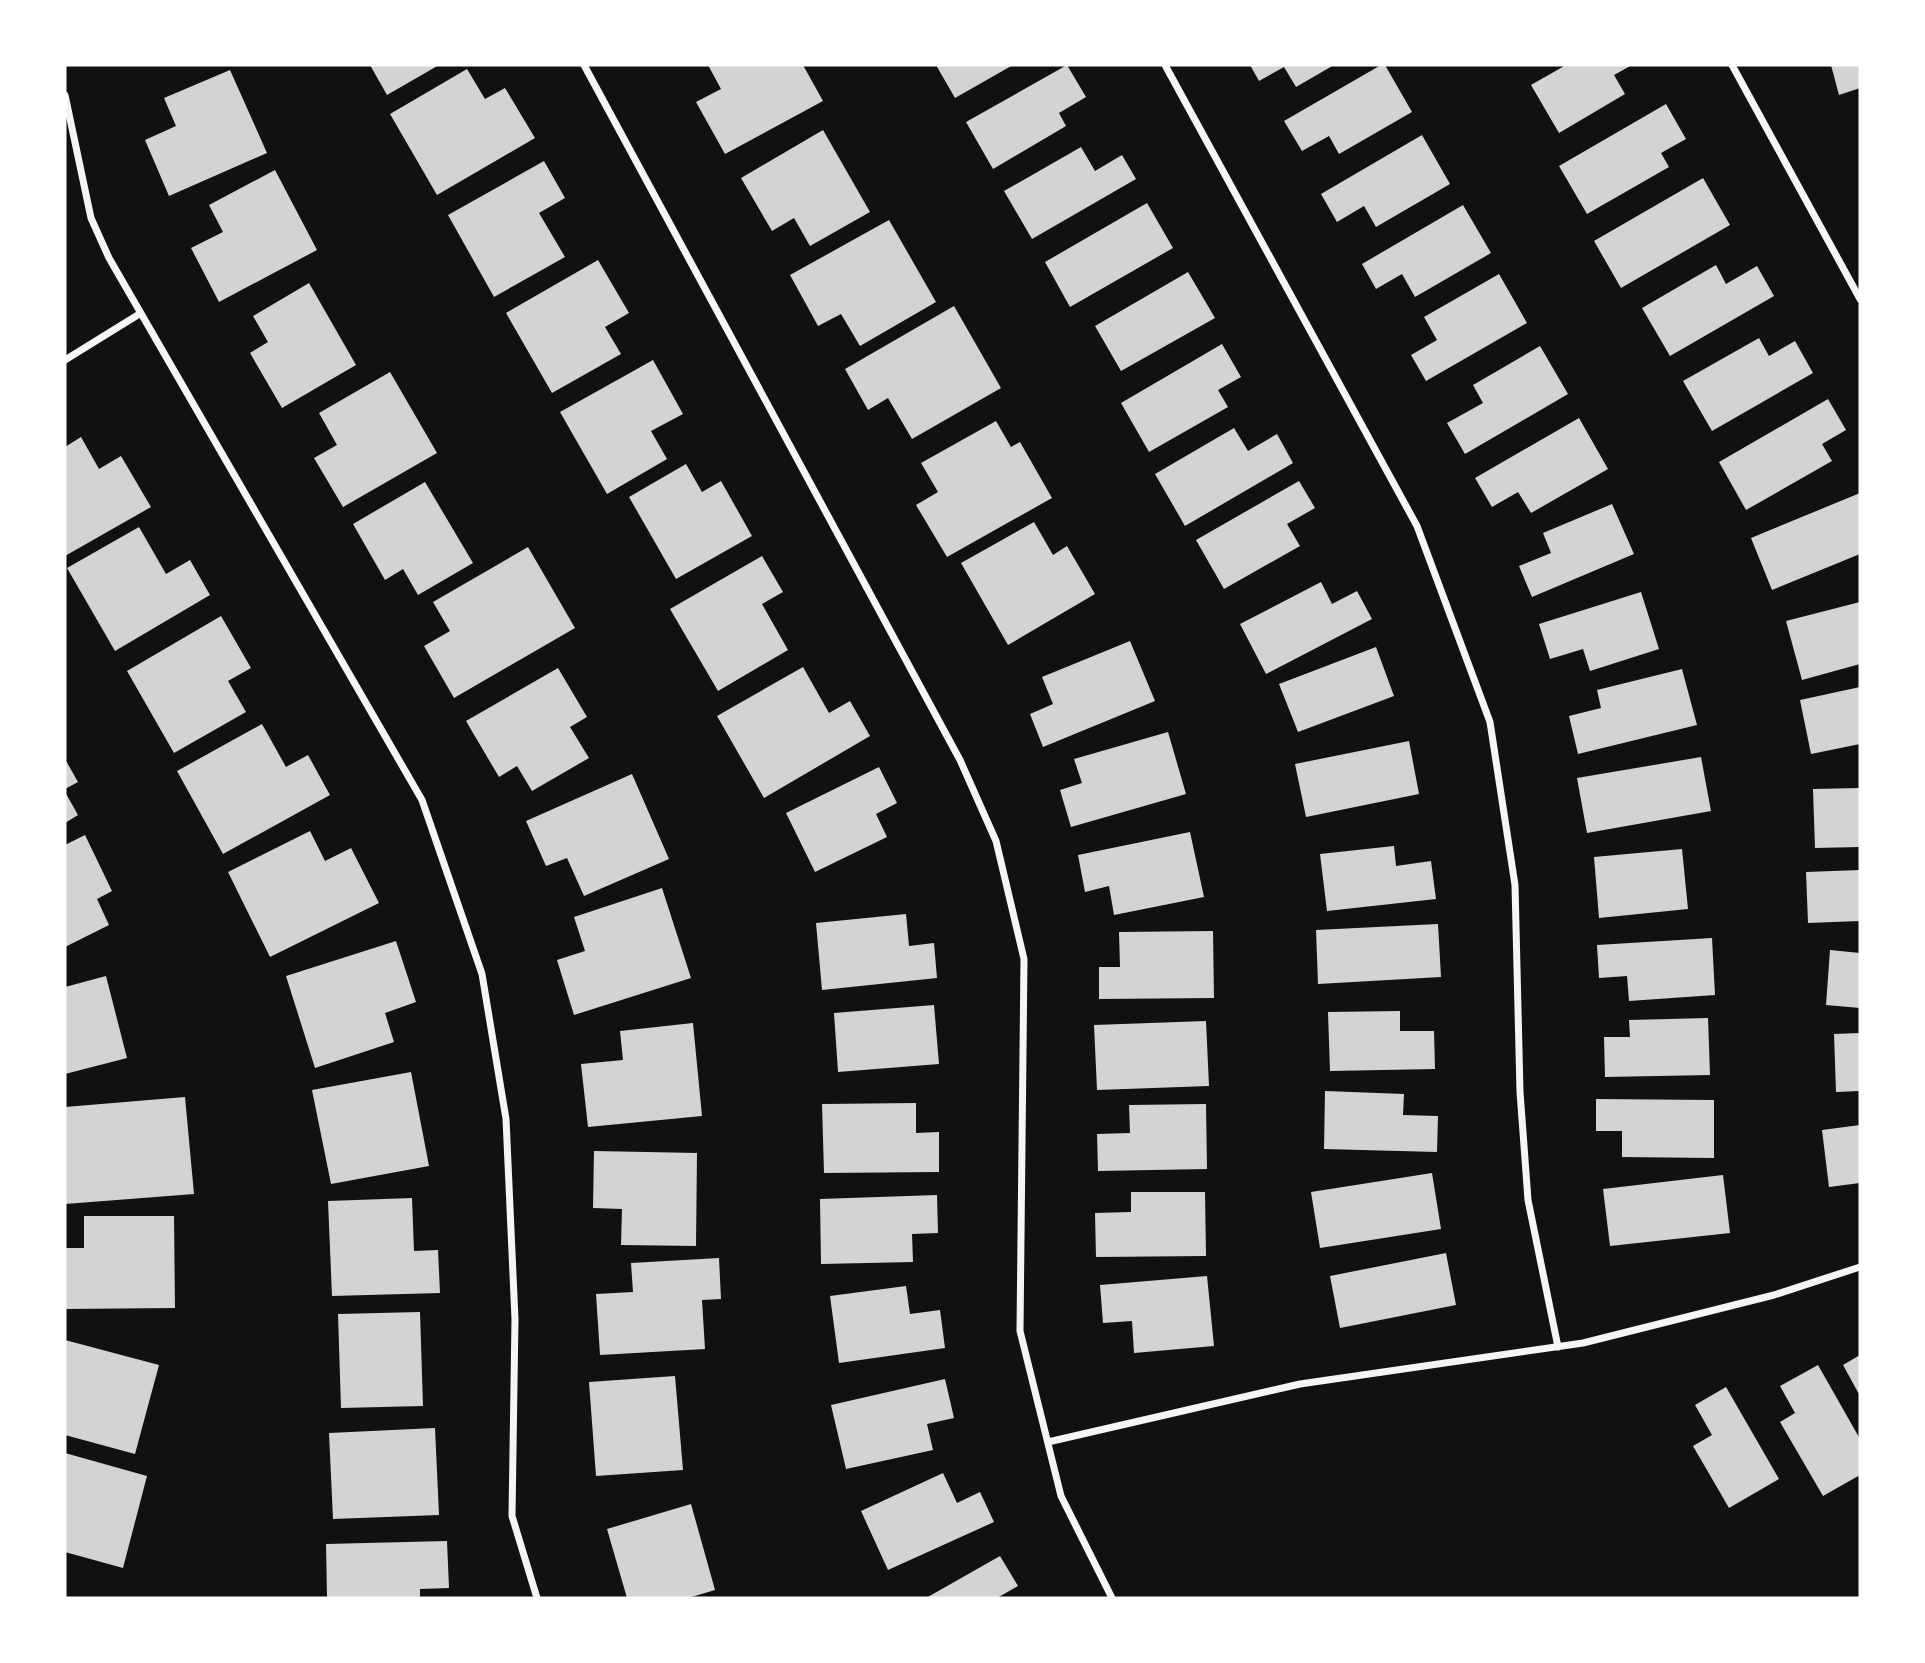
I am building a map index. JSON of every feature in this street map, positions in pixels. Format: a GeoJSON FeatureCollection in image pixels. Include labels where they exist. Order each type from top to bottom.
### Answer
{"type":"FeatureCollection","features":[{"type":"Feature","properties":{"kind":"street"},"geometry":{"type":"LineString","coordinates":[[584,65],[960,760],[996,841],[1024,959],[1020,1331],[1061,1496],[1112,1598]]}},
{"type":"Feature","properties":{"kind":"street"},"geometry":{"type":"LineString","coordinates":[[1164,65],[1417,526],[1490,722],[1515,886],[1520,1092],[1528,1200],[1558,1347]]}},
{"type":"Feature","properties":{"kind":"street"},"geometry":{"type":"LineString","coordinates":[[1732,65],[1860,299]]}},
{"type":"Feature","properties":{"kind":"street"},"geometry":{"type":"LineString","coordinates":[[65,96],[91,218],[109,258],[422,800],[482,974],[506,1119],[515,1319],[512,1516],[537,1598]]}},
{"type":"Feature","properties":{"kind":"street"},"geometry":{"type":"LineString","coordinates":[[65,360],[141,313]]}},
{"type":"Feature","properties":{"kind":"street"},"geometry":{"type":"LineString","coordinates":[[1048,1442],[1300,1384],[1558,1347],[1774,1295],[1860,1267]]}},
{"type":"Feature","properties":{"kind":"building"},"geometry":{"type":"Polygon","coordinates":[[[370,65],[439,65],[387,95],[370,65]]]}},
{"type":"Feature","properties":{"kind":"building"},"geometry":{"type":"Polygon","coordinates":[[[708,65],[803,65],[823,101],[725,154],[696,102],[721,89],[708,65]]]}},
{"type":"Feature","properties":{"kind":"building"},"geometry":{"type":"Polygon","coordinates":[[[936,65],[1013,65],[955,98],[936,65]]]}},
{"type":"Feature","properties":{"kind":"building"},"geometry":{"type":"Polygon","coordinates":[[[1067,65],[1086,97],[1059,113],[1066,126],[993,169],[966,122],[1067,65]]]}},
{"type":"Feature","properties":{"kind":"building"},"geometry":{"type":"Polygon","coordinates":[[[1250,65],[1334,65],[1296,87],[1284,67],[1259,81],[1250,65]]]}},
{"type":"Feature","properties":{"kind":"building"},"geometry":{"type":"Polygon","coordinates":[[[1385,65],[1412,112],[1339,154],[1329,136],[1302,151],[1284,121],[1385,65]]]}},
{"type":"Feature","properties":{"kind":"building"},"geometry":{"type":"Polygon","coordinates":[[[1566,65],[1632,65],[1614,75],[1625,94],[1559,133],[1531,85],[1566,65]]]}},
{"type":"Feature","properties":{"kind":"building"},"geometry":{"type":"Polygon","coordinates":[[[1831,65],[1860,65],[1860,88],[1839,95],[1831,65]]]}},
{"type":"Feature","properties":{"kind":"building"},"geometry":{"type":"Polygon","coordinates":[[[467,69],[485,99],[505,88],[535,138],[437,195],[390,114],[467,69]]]}},
{"type":"Feature","properties":{"kind":"building"},"geometry":{"type":"Polygon","coordinates":[[[230,70],[267,153],[169,196],[145,140],[176,126],[164,98],[230,70]]]}},
{"type":"Feature","properties":{"kind":"building"},"geometry":{"type":"Polygon","coordinates":[[[1666,104],[1686,139],[1661,153],[1669,167],[1587,214],[1559,166],[1666,104]]]}},
{"type":"Feature","properties":{"kind":"building"},"geometry":{"type":"Polygon","coordinates":[[[823,130],[870,212],[810,246],[794,218],[772,231],[741,178],[823,130]]]}},
{"type":"Feature","properties":{"kind":"building"},"geometry":{"type":"Polygon","coordinates":[[[1422,135],[1450,184],[1376,227],[1364,206],[1337,222],[1321,194],[1422,135]]]}},
{"type":"Feature","properties":{"kind":"building"},"geometry":{"type":"Polygon","coordinates":[[[1081,147],[1095,171],[1122,155],[1136,179],[1032,239],[1004,191],[1081,147]]]}},
{"type":"Feature","properties":{"kind":"building"},"geometry":{"type":"Polygon","coordinates":[[[544,161],[565,198],[539,213],[565,257],[494,297],[448,215],[544,161]]]}},
{"type":"Feature","properties":{"kind":"building"},"geometry":{"type":"Polygon","coordinates":[[[275,170],[317,250],[219,302],[191,248],[223,232],[209,205],[275,170]]]}},
{"type":"Feature","properties":{"kind":"building"},"geometry":{"type":"Polygon","coordinates":[[[1703,178],[1730,225],[1621,288],[1594,241],[1703,178]]]}},
{"type":"Feature","properties":{"kind":"building"},"geometry":{"type":"Polygon","coordinates":[[[1147,203],[1173,248],[1070,307],[1045,262],[1147,203]]]}},
{"type":"Feature","properties":{"kind":"building"},"geometry":{"type":"Polygon","coordinates":[[[1463,205],[1491,253],[1415,297],[1402,274],[1376,289],[1362,264],[1463,205]]]}},
{"type":"Feature","properties":{"kind":"building"},"geometry":{"type":"Polygon","coordinates":[[[889,220],[936,302],[860,346],[841,314],[818,326],[790,275],[889,220]]]}},
{"type":"Feature","properties":{"kind":"building"},"geometry":{"type":"Polygon","coordinates":[[[598,260],[629,313],[605,327],[621,354],[552,393],[506,313],[598,260]]]}},
{"type":"Feature","properties":{"kind":"building"},"geometry":{"type":"Polygon","coordinates":[[[1716,265],[1726,284],[1757,266],[1774,296],[1670,356],[1642,308],[1716,265]]]}},
{"type":"Feature","properties":{"kind":"building"},"geometry":{"type":"Polygon","coordinates":[[[1188,272],[1215,318],[1121,371],[1095,326],[1188,272]]]}},
{"type":"Feature","properties":{"kind":"building"},"geometry":{"type":"Polygon","coordinates":[[[1499,274],[1527,323],[1426,381],[1411,355],[1437,340],[1424,317],[1499,274]]]}},
{"type":"Feature","properties":{"kind":"building"},"geometry":{"type":"Polygon","coordinates":[[[309,283],[356,365],[282,408],[250,353],[268,342],[253,316],[309,283]]]}},
{"type":"Feature","properties":{"kind":"building"},"geometry":{"type":"Polygon","coordinates":[[[954,306],[1001,388],[912,439],[888,398],[868,410],[845,369],[954,306]]]}},
{"type":"Feature","properties":{"kind":"building"},"geometry":{"type":"Polygon","coordinates":[[[1759,338],[1769,356],[1795,341],[1813,373],[1712,431],[1683,381],[1759,338]]]}},
{"type":"Feature","properties":{"kind":"building"},"geometry":{"type":"Polygon","coordinates":[[[1222,344],[1241,377],[1218,390],[1228,407],[1149,452],[1121,403],[1222,344]]]}},
{"type":"Feature","properties":{"kind":"building"},"geometry":{"type":"Polygon","coordinates":[[[1540,346],[1568,394],[1465,454],[1447,423],[1483,403],[1473,385],[1540,346]]]}},
{"type":"Feature","properties":{"kind":"building"},"geometry":{"type":"Polygon","coordinates":[[[653,360],[683,414],[651,431],[667,459],[607,494],[560,412],[653,360]]]}},
{"type":"Feature","properties":{"kind":"building"},"geometry":{"type":"Polygon","coordinates":[[[390,372],[437,453],[343,507],[314,458],[337,445],[319,413],[390,372]]]}},
{"type":"Feature","properties":{"kind":"building"},"geometry":{"type":"Polygon","coordinates":[[[1828,399],[1846,430],[1822,444],[1832,461],[1746,510],[1719,462],[1828,399]]]}},
{"type":"Feature","properties":{"kind":"building"},"geometry":{"type":"Polygon","coordinates":[[[1579,418],[1608,469],[1531,513],[1518,492],[1492,507],[1475,478],[1579,418]]]}},
{"type":"Feature","properties":{"kind":"building"},"geometry":{"type":"Polygon","coordinates":[[[996,421],[1011,447],[1020,442],[1052,498],[947,557],[916,505],[938,492],[921,463],[996,421]]]}},
{"type":"Feature","properties":{"kind":"building"},"geometry":{"type":"Polygon","coordinates":[[[1234,428],[1248,451],[1277,434],[1293,463],[1185,526],[1155,474],[1234,428]]]}},
{"type":"Feature","properties":{"kind":"building"},"geometry":{"type":"Polygon","coordinates":[[[81,437],[99,469],[121,456],[151,507],[65,556],[65,447],[81,437]]]}},
{"type":"Feature","properties":{"kind":"building"},"geometry":{"type":"Polygon","coordinates":[[[686,464],[702,492],[721,481],[752,536],[676,579],[629,497],[686,464]]]}},
{"type":"Feature","properties":{"kind":"building"},"geometry":{"type":"Polygon","coordinates":[[[1299,481],[1315,508],[1287,524],[1300,546],[1224,589],[1196,540],[1299,481]]]}},
{"type":"Feature","properties":{"kind":"building"},"geometry":{"type":"Polygon","coordinates":[[[425,482],[473,563],[418,595],[403,569],[385,580],[353,524],[425,482]]]}},
{"type":"Feature","properties":{"kind":"building"},"geometry":{"type":"Polygon","coordinates":[[[1860,493],[1860,554],[1772,590],[1751,538],[1860,493]]]}},
{"type":"Feature","properties":{"kind":"building"},"geometry":{"type":"Polygon","coordinates":[[[1612,504],[1634,554],[1532,597],[1519,566],[1551,553],[1543,533],[1612,504]]]}},
{"type":"Feature","properties":{"kind":"building"},"geometry":{"type":"Polygon","coordinates":[[[1034,522],[1053,555],[1067,546],[1095,594],[1008,645],[961,563],[1034,522]]]}},
{"type":"Feature","properties":{"kind":"building"},"geometry":{"type":"Polygon","coordinates":[[[139,527],[166,574],[190,560],[210,595],[115,651],[67,568],[139,527]]]}},
{"type":"Feature","properties":{"kind":"building"},"geometry":{"type":"Polygon","coordinates":[[[528,547],[575,628],[454,698],[424,646],[450,631],[433,602],[528,547]]]}},
{"type":"Feature","properties":{"kind":"building"},"geometry":{"type":"Polygon","coordinates":[[[762,556],[783,592],[762,604],[788,650],[718,691],[670,609],[762,556]]]}},
{"type":"Feature","properties":{"kind":"building"},"geometry":{"type":"Polygon","coordinates":[[[1321,582],[1332,604],[1357,591],[1372,619],[1266,674],[1240,624],[1321,582]]]}},
{"type":"Feature","properties":{"kind":"building"},"geometry":{"type":"Polygon","coordinates":[[[1641,592],[1659,649],[1590,671],[1583,649],[1550,659],[1539,624],[1641,592]]]}},
{"type":"Feature","properties":{"kind":"building"},"geometry":{"type":"Polygon","coordinates":[[[1860,602],[1860,664],[1802,680],[1786,621],[1860,602]]]}},
{"type":"Feature","properties":{"kind":"building"},"geometry":{"type":"Polygon","coordinates":[[[221,616],[251,668],[228,681],[246,712],[174,753],[127,671],[221,616]]]}},
{"type":"Feature","properties":{"kind":"building"},"geometry":{"type":"Polygon","coordinates":[[[1130,641],[1155,701],[1043,747],[1030,714],[1053,704],[1042,677],[1130,641]]]}},
{"type":"Feature","properties":{"kind":"building"},"geometry":{"type":"Polygon","coordinates":[[[1376,647],[1394,696],[1298,732],[1279,684],[1376,647]]]}},
{"type":"Feature","properties":{"kind":"building"},"geometry":{"type":"Polygon","coordinates":[[[803,667],[829,713],[850,701],[870,736],[764,798],[717,716],[803,667]]]}},
{"type":"Feature","properties":{"kind":"building"},"geometry":{"type":"Polygon","coordinates":[[[558,668],[587,717],[570,727],[589,758],[532,791],[517,766],[499,777],[466,721],[558,668]]]}},
{"type":"Feature","properties":{"kind":"building"},"geometry":{"type":"Polygon","coordinates":[[[1682,669],[1697,725],[1578,754],[1569,716],[1601,708],[1597,690],[1682,669]]]}},
{"type":"Feature","properties":{"kind":"building"},"geometry":{"type":"Polygon","coordinates":[[[1860,687],[1860,744],[1811,754],[1800,700],[1860,687]]]}},
{"type":"Feature","properties":{"kind":"building"},"geometry":{"type":"Polygon","coordinates":[[[262,724],[286,767],[308,755],[330,795],[223,854],[177,771],[262,724]]]}},
{"type":"Feature","properties":{"kind":"building"},"geometry":{"type":"Polygon","coordinates":[[[1168,732],[1186,794],[1071,827],[1060,790],[1082,783],[1074,759],[1168,732]]]}},
{"type":"Feature","properties":{"kind":"building"},"geometry":{"type":"Polygon","coordinates":[[[1409,741],[1419,794],[1306,817],[1295,764],[1409,741]]]}},
{"type":"Feature","properties":{"kind":"building"},"geometry":{"type":"Polygon","coordinates":[[[1701,757],[1711,811],[1587,833],[1577,778],[1701,757]]]}},
{"type":"Feature","properties":{"kind":"building"},"geometry":{"type":"Polygon","coordinates":[[[65,759],[78,782],[65,789],[65,759]]]}},
{"type":"Feature","properties":{"kind":"building"},"geometry":{"type":"Polygon","coordinates":[[[879,767],[897,803],[876,814],[887,837],[815,872],[786,813],[879,767]]]}},
{"type":"Feature","properties":{"kind":"building"},"geometry":{"type":"Polygon","coordinates":[[[632,774],[669,859],[584,896],[567,858],[546,866],[526,821],[632,774]]]}},
{"type":"Feature","properties":{"kind":"building"},"geometry":{"type":"Polygon","coordinates":[[[1860,788],[1860,847],[1815,848],[1813,789],[1860,788]]]}},
{"type":"Feature","properties":{"kind":"building"},"geometry":{"type":"Polygon","coordinates":[[[65,792],[78,815],[65,823],[65,792]]]}},
{"type":"Feature","properties":{"kind":"building"},"geometry":{"type":"Polygon","coordinates":[[[310,831],[325,861],[351,848],[379,903],[270,957],[228,872],[310,831]]]}},
{"type":"Feature","properties":{"kind":"building"},"geometry":{"type":"Polygon","coordinates":[[[1190,832],[1204,897],[1114,915],[1109,886],[1085,892],[1078,855],[1190,832]]]}},
{"type":"Feature","properties":{"kind":"building"},"geometry":{"type":"Polygon","coordinates":[[[85,835],[112,891],[97,899],[109,925],[65,947],[65,845],[85,835]]]}},
{"type":"Feature","properties":{"kind":"building"},"geometry":{"type":"Polygon","coordinates":[[[1394,846],[1396,866],[1431,861],[1436,899],[1327,911],[1320,854],[1394,846]]]}},
{"type":"Feature","properties":{"kind":"building"},"geometry":{"type":"Polygon","coordinates":[[[1682,849],[1688,909],[1599,918],[1594,857],[1682,849]]]}},
{"type":"Feature","properties":{"kind":"building"},"geometry":{"type":"Polygon","coordinates":[[[1860,870],[1860,921],[1808,923],[1806,872],[1860,870]]]}},
{"type":"Feature","properties":{"kind":"building"},"geometry":{"type":"Polygon","coordinates":[[[662,888],[691,978],[574,1015],[557,960],[585,951],[574,917],[662,888]]]}},
{"type":"Feature","properties":{"kind":"building"},"geometry":{"type":"Polygon","coordinates":[[[906,914],[909,946],[934,943],[937,978],[822,990],[816,923],[906,914]]]}},
{"type":"Feature","properties":{"kind":"building"},"geometry":{"type":"Polygon","coordinates":[[[1438,924],[1441,977],[1318,984],[1316,930],[1438,924]]]}},
{"type":"Feature","properties":{"kind":"building"},"geometry":{"type":"Polygon","coordinates":[[[1213,931],[1214,998],[1099,999],[1099,967],[1120,967],[1119,932],[1213,931]]]}},
{"type":"Feature","properties":{"kind":"building"},"geometry":{"type":"Polygon","coordinates":[[[1712,938],[1715,995],[1629,1001],[1627,976],[1599,978],[1597,945],[1712,938]]]}},
{"type":"Feature","properties":{"kind":"building"},"geometry":{"type":"Polygon","coordinates":[[[396,941],[416,1002],[385,1013],[394,1042],[315,1068],[286,976],[396,941]]]}},
{"type":"Feature","properties":{"kind":"building"},"geometry":{"type":"Polygon","coordinates":[[[1830,950],[1860,953],[1860,1008],[1826,1005],[1830,950]]]}},
{"type":"Feature","properties":{"kind":"building"},"geometry":{"type":"Polygon","coordinates":[[[106,976],[127,1058],[65,1074],[65,987],[106,976]]]}},
{"type":"Feature","properties":{"kind":"building"},"geometry":{"type":"Polygon","coordinates":[[[934,1005],[939,1064],[838,1072],[834,1013],[934,1005]]]}},
{"type":"Feature","properties":{"kind":"building"},"geometry":{"type":"Polygon","coordinates":[[[1400,1011],[1400,1031],[1434,1031],[1435,1069],[1330,1071],[1328,1012],[1400,1011]]]}},
{"type":"Feature","properties":{"kind":"building"},"geometry":{"type":"Polygon","coordinates":[[[1708,1018],[1710,1075],[1605,1077],[1604,1037],[1630,1037],[1629,1020],[1708,1018]]]}},
{"type":"Feature","properties":{"kind":"building"},"geometry":{"type":"Polygon","coordinates":[[[1206,1021],[1209,1086],[1097,1090],[1094,1025],[1206,1021]]]}},
{"type":"Feature","properties":{"kind":"building"},"geometry":{"type":"Polygon","coordinates":[[[693,1023],[702,1116],[588,1127],[581,1064],[623,1060],[620,1031],[693,1023]]]}},
{"type":"Feature","properties":{"kind":"building"},"geometry":{"type":"Polygon","coordinates":[[[1860,1033],[1860,1091],[1836,1092],[1834,1034],[1860,1033]]]}},
{"type":"Feature","properties":{"kind":"building"},"geometry":{"type":"Polygon","coordinates":[[[411,1072],[429,1166],[331,1184],[312,1090],[411,1072]]]}},
{"type":"Feature","properties":{"kind":"building"},"geometry":{"type":"Polygon","coordinates":[[[1325,1091],[1404,1094],[1403,1115],[1438,1116],[1437,1152],[1324,1149],[1325,1091]]]}},
{"type":"Feature","properties":{"kind":"building"},"geometry":{"type":"Polygon","coordinates":[[[185,1097],[194,1194],[65,1204],[65,1107],[185,1097]]]}},
{"type":"Feature","properties":{"kind":"building"},"geometry":{"type":"Polygon","coordinates":[[[1596,1099],[1714,1100],[1714,1158],[1622,1157],[1622,1131],[1596,1131],[1596,1099]]]}},
{"type":"Feature","properties":{"kind":"building"},"geometry":{"type":"Polygon","coordinates":[[[916,1103],[916,1133],[939,1132],[939,1172],[824,1173],[822,1104],[916,1103]]]}},
{"type":"Feature","properties":{"kind":"building"},"geometry":{"type":"Polygon","coordinates":[[[1206,1104],[1207,1169],[1098,1171],[1097,1134],[1130,1133],[1129,1105],[1206,1104]]]}},
{"type":"Feature","properties":{"kind":"building"},"geometry":{"type":"Polygon","coordinates":[[[1860,1125],[1860,1183],[1829,1187],[1822,1130],[1860,1125]]]}},
{"type":"Feature","properties":{"kind":"building"},"geometry":{"type":"Polygon","coordinates":[[[594,1151],[697,1153],[696,1246],[621,1245],[622,1209],[593,1208],[594,1151]]]}},
{"type":"Feature","properties":{"kind":"building"},"geometry":{"type":"Polygon","coordinates":[[[1432,1173],[1441,1229],[1320,1248],[1311,1192],[1432,1173]]]}},
{"type":"Feature","properties":{"kind":"building"},"geometry":{"type":"Polygon","coordinates":[[[1723,1175],[1730,1233],[1610,1246],[1603,1189],[1723,1175]]]}},
{"type":"Feature","properties":{"kind":"building"},"geometry":{"type":"Polygon","coordinates":[[[1131,1192],[1205,1192],[1206,1256],[1096,1257],[1095,1213],[1131,1212],[1131,1192]]]}},
{"type":"Feature","properties":{"kind":"building"},"geometry":{"type":"Polygon","coordinates":[[[937,1195],[938,1233],[912,1234],[913,1262],[821,1264],[820,1199],[937,1195]]]}},
{"type":"Feature","properties":{"kind":"building"},"geometry":{"type":"Polygon","coordinates":[[[412,1198],[414,1251],[438,1250],[440,1293],[332,1296],[328,1201],[412,1198]]]}},
{"type":"Feature","properties":{"kind":"building"},"geometry":{"type":"Polygon","coordinates":[[[84,1216],[174,1216],[175,1308],[65,1309],[65,1248],[84,1248],[84,1216]]]}},
{"type":"Feature","properties":{"kind":"building"},"geometry":{"type":"Polygon","coordinates":[[[1446,1253],[1456,1305],[1340,1328],[1330,1276],[1446,1253]]]}},
{"type":"Feature","properties":{"kind":"building"},"geometry":{"type":"Polygon","coordinates":[[[719,1258],[721,1299],[702,1300],[705,1349],[600,1355],[596,1294],[633,1292],[631,1263],[719,1258]]]}},
{"type":"Feature","properties":{"kind":"building"},"geometry":{"type":"Polygon","coordinates":[[[1207,1276],[1214,1346],[1134,1353],[1132,1321],[1103,1323],[1100,1285],[1207,1276]]]}},
{"type":"Feature","properties":{"kind":"building"},"geometry":{"type":"Polygon","coordinates":[[[906,1286],[910,1314],[940,1310],[945,1348],[839,1363],[830,1296],[906,1286]]]}},
{"type":"Feature","properties":{"kind":"building"},"geometry":{"type":"Polygon","coordinates":[[[420,1312],[423,1406],[341,1408],[338,1314],[420,1312]]]}},
{"type":"Feature","properties":{"kind":"building"},"geometry":{"type":"Polygon","coordinates":[[[65,1340],[159,1365],[135,1454],[65,1435],[65,1340]]]}},
{"type":"Feature","properties":{"kind":"building"},"geometry":{"type":"Polygon","coordinates":[[[1860,1355],[1860,1396],[1843,1365],[1860,1355]]]}},
{"type":"Feature","properties":{"kind":"building"},"geometry":{"type":"Polygon","coordinates":[[[1818,1365],[1860,1439],[1860,1475],[1823,1496],[1780,1422],[1795,1413],[1780,1386],[1818,1365]]]}},
{"type":"Feature","properties":{"kind":"building"},"geometry":{"type":"Polygon","coordinates":[[[675,1376],[683,1470],[596,1476],[589,1382],[675,1376]]]}},
{"type":"Feature","properties":{"kind":"building"},"geometry":{"type":"Polygon","coordinates":[[[945,1379],[954,1418],[927,1424],[933,1450],[846,1469],[831,1405],[945,1379]]]}},
{"type":"Feature","properties":{"kind":"building"},"geometry":{"type":"Polygon","coordinates":[[[1726,1387],[1779,1479],[1729,1508],[1693,1446],[1712,1435],[1695,1405],[1726,1387]]]}},
{"type":"Feature","properties":{"kind":"building"},"geometry":{"type":"Polygon","coordinates":[[[435,1428],[439,1515],[333,1519],[329,1433],[435,1428]]]}},
{"type":"Feature","properties":{"kind":"building"},"geometry":{"type":"Polygon","coordinates":[[[65,1453],[147,1476],[123,1568],[65,1552],[65,1453]]]}},
{"type":"Feature","properties":{"kind":"building"},"geometry":{"type":"Polygon","coordinates":[[[943,1473],[957,1503],[980,1492],[994,1522],[888,1570],[861,1511],[943,1473]]]}},
{"type":"Feature","properties":{"kind":"building"},"geometry":{"type":"Polygon","coordinates":[[[691,1504],[715,1590],[688,1598],[627,1598],[607,1529],[691,1504]]]}},
{"type":"Feature","properties":{"kind":"building"},"geometry":{"type":"Polygon","coordinates":[[[447,1541],[449,1588],[420,1589],[420,1598],[327,1598],[326,1544],[447,1541]]]}},
{"type":"Feature","properties":{"kind":"building"},"geometry":{"type":"Polygon","coordinates":[[[1000,1556],[1018,1586],[997,1598],[926,1598],[1000,1556]]]}}]}
